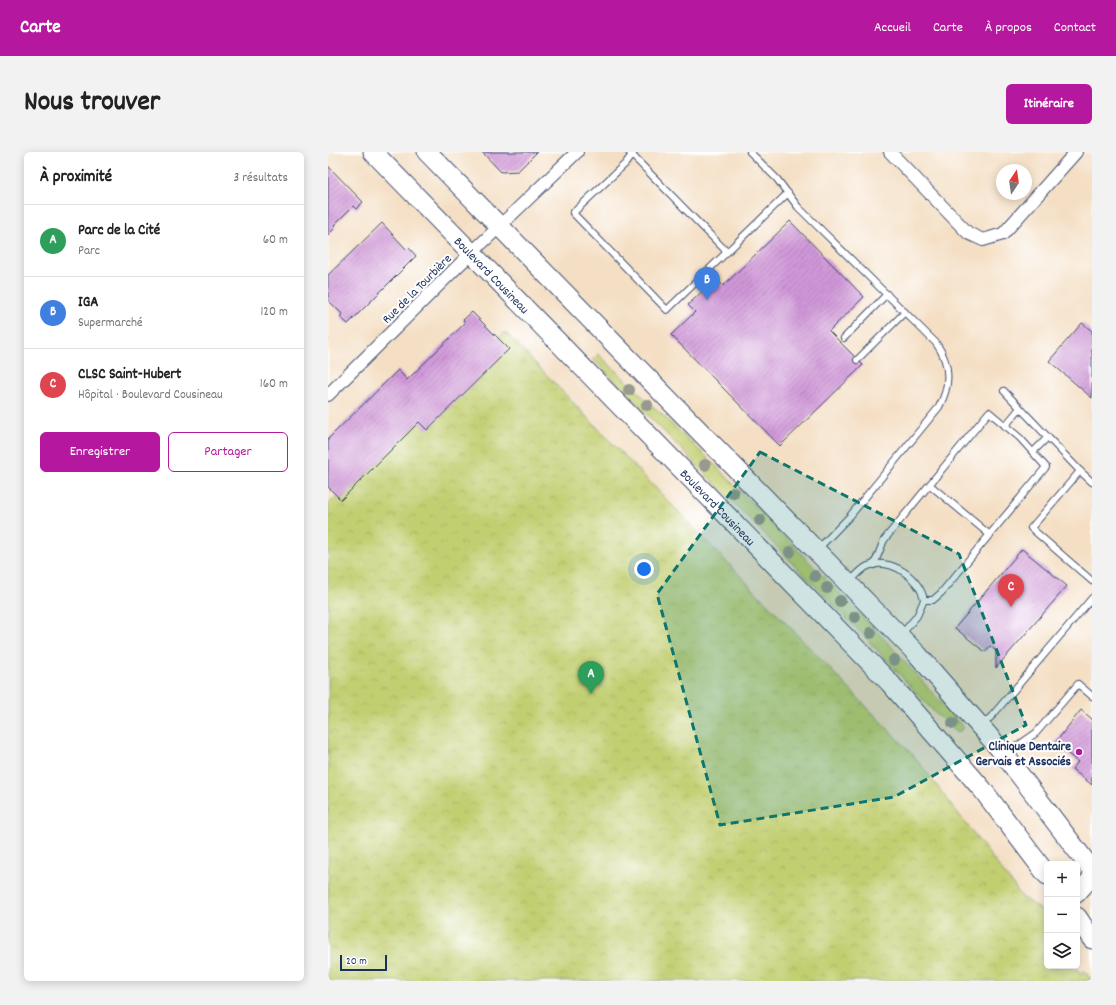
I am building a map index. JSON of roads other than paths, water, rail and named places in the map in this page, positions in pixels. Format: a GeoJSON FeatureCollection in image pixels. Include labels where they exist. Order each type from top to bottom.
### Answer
{"type":"FeatureCollection","features":[{"type":"Feature","properties":{"kind":"main road","name":"Boulevard Cousineau"},"geometry":{"type":"LineString","coordinates":[[373,152],[890,683],[982,789],[1044,871]]}},
{"type":"Feature","properties":{"kind":"main road"},"geometry":{"type":"LineString","coordinates":[[427,152],[900,636],[981,726],[1004,754],[1092,870]]}},
{"type":"Feature","properties":{"kind":"street","name":"Rue de la Tourbière"},"geometry":{"type":"LineString","coordinates":[[328,395],[577,152]]}},
{"type":"Feature","properties":{"kind":"street"},"geometry":{"type":"LineString","coordinates":[[890,152],[968,233],[983,240],[1003,234],[1076,152]]}},
{"type":"Feature","properties":{"kind":"street"},"geometry":{"type":"LineString","coordinates":[[1080,891],[1092,877]]}},
{"type":"Feature","properties":{"kind":"lane"},"geometry":{"type":"LineString","coordinates":[[750,152],[777,179],[798,207],[936,343],[943,354],[948,374],[945,394],[935,412],[860,504],[816,550]]}},
{"type":"Feature","properties":{"kind":"lane"},"geometry":{"type":"LineString","coordinates":[[727,252],[632,153],[625,164],[573,213],[667,310],[727,252],[788,193]]}},
{"type":"Feature","properties":{"kind":"lane"},"geometry":{"type":"LineString","coordinates":[[844,338],[887,294]]}},
{"type":"Feature","properties":{"kind":"lane"},"geometry":{"type":"LineString","coordinates":[[857,360],[905,312]]}},
{"type":"Feature","properties":{"kind":"lane"},"geometry":{"type":"LineString","coordinates":[[1004,391],[1080,472],[1092,482]]}},
{"type":"Feature","properties":{"kind":"lane"},"geometry":{"type":"LineString","coordinates":[[1005,426],[1020,408]]}},
{"type":"Feature","properties":{"kind":"lane"},"geometry":{"type":"LineString","coordinates":[[874,565],[884,540],[989,412],[1033,452],[1046,467],[941,593],[933,600],[924,600]]}},
{"type":"Feature","properties":{"kind":"lane"},"geometry":{"type":"LineString","coordinates":[[1033,452],[1048,437]]}},
{"type":"Feature","properties":{"kind":"lane"},"geometry":{"type":"LineString","coordinates":[[1080,472],[1031,528],[1092,581]]}},
{"type":"Feature","properties":{"kind":"lane"},"geometry":{"type":"LineString","coordinates":[[930,485],[990,535]]}},
{"type":"Feature","properties":{"kind":"lane"},"geometry":{"type":"LineString","coordinates":[[848,583],[864,568],[874,565],[890,566],[906,573],[920,587],[924,600],[917,616],[900,636]]}},
{"type":"Feature","properties":{"kind":"lane"},"geometry":{"type":"LineString","coordinates":[[981,726],[992,716],[1092,598]]}},
{"type":"Feature","properties":{"kind":"lane"},"geometry":{"type":"LineString","coordinates":[[1004,754],[1036,733],[1078,684],[1092,696]]}},
{"type":"Feature","properties":{"kind":"place","name":"IGA"},"geometry":{"type":"Point","coordinates":[707,300]}},
{"type":"Feature","properties":{"kind":"place","name":"CLSC Saint-Hubert"},"geometry":{"type":"Point","coordinates":[1011,607]}},
{"type":"Feature","properties":{"kind":"place","name":"Parc de la Cité"},"geometry":{"type":"Point","coordinates":[591,694]}},
{"type":"Feature","properties":{"kind":"place","name":"Clinique Dentaire Gervais et Associés"},"geometry":{"type":"Point","coordinates":[1079,752]}}]}
